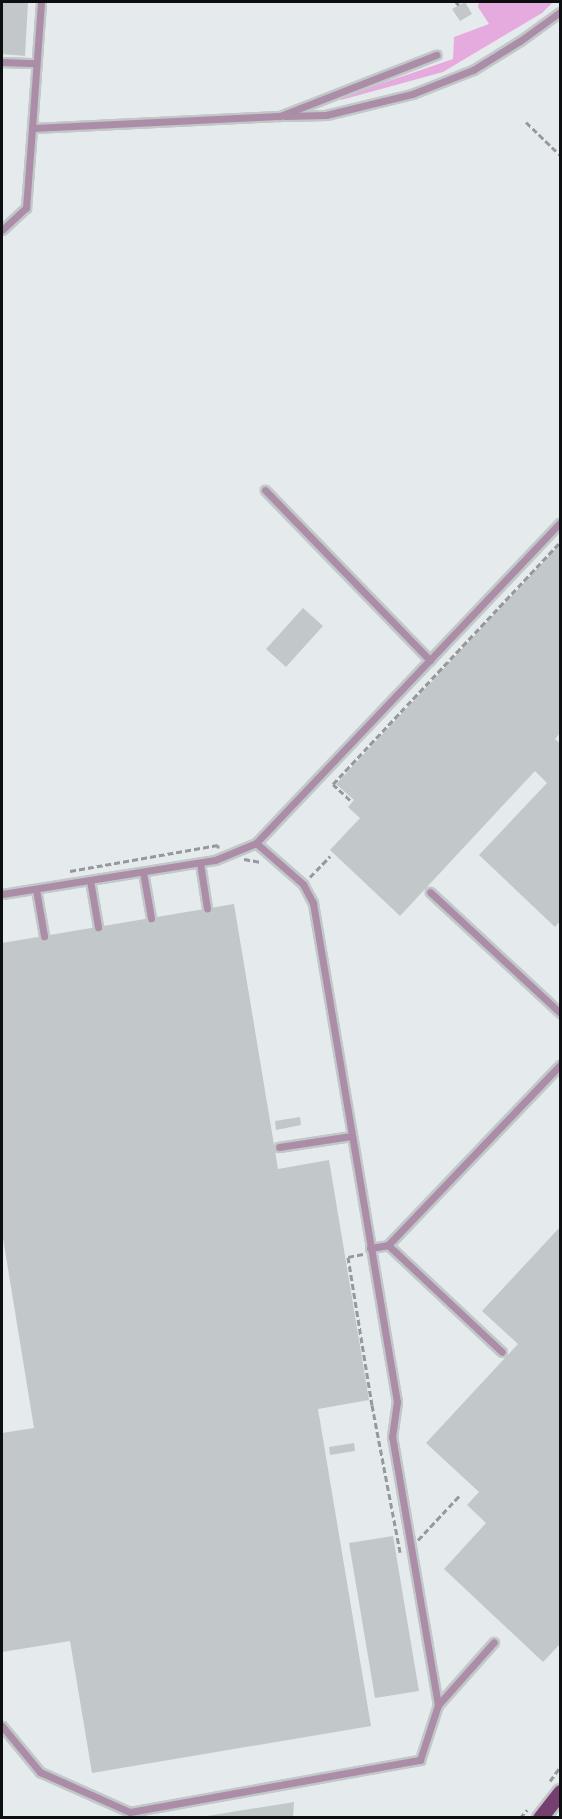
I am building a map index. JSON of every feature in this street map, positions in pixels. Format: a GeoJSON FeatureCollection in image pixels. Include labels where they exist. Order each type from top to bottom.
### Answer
{"type":"FeatureCollection","features":[{"type":"Feature","properties":{"kind":"main road"},"geometry":{"type":"LineString","coordinates":[[540,1818],[561,1792]]}},
{"type":"Feature","properties":{"kind":"lane"},"geometry":{"type":"LineString","coordinates":[[2,230],[26,208],[41,2]]}},
{"type":"Feature","properties":{"kind":"lane"},"geometry":{"type":"LineString","coordinates":[[32,128],[326,115],[412,94],[473,70],[561,12]]}},
{"type":"Feature","properties":{"kind":"lane"},"geometry":{"type":"LineString","coordinates":[[280,116],[436,55]]}},
{"type":"Feature","properties":{"kind":"lane"},"geometry":{"type":"LineString","coordinates":[[2,62],[36,63]]}},
{"type":"Feature","properties":{"kind":"lane"},"geometry":{"type":"LineString","coordinates":[[265,490],[430,660]]}},
{"type":"Feature","properties":{"kind":"lane"},"geometry":{"type":"LineString","coordinates":[[2,894],[215,860],[256,843],[561,523]]}},
{"type":"Feature","properties":{"kind":"lane"},"geometry":{"type":"LineString","coordinates":[[256,843],[303,884],[313,903],[398,1402],[392,1437],[438,1705]]}},
{"type":"Feature","properties":{"kind":"lane"},"geometry":{"type":"LineString","coordinates":[[200,863],[207,908]]}},
{"type":"Feature","properties":{"kind":"lane"},"geometry":{"type":"LineString","coordinates":[[143,872],[151,918]]}},
{"type":"Feature","properties":{"kind":"lane"},"geometry":{"type":"LineString","coordinates":[[90,880],[98,927]]}},
{"type":"Feature","properties":{"kind":"lane"},"geometry":{"type":"LineString","coordinates":[[36,889],[44,936]]}},
{"type":"Feature","properties":{"kind":"lane"},"geometry":{"type":"LineString","coordinates":[[430,892],[561,1013]]}},
{"type":"Feature","properties":{"kind":"lane"},"geometry":{"type":"LineString","coordinates":[[371,1251],[388,1245],[561,1065]]}},
{"type":"Feature","properties":{"kind":"lane"},"geometry":{"type":"LineString","coordinates":[[279,1147],[351,1136]]}},
{"type":"Feature","properties":{"kind":"lane"},"geometry":{"type":"LineString","coordinates":[[388,1245],[502,1352]]}},
{"type":"Feature","properties":{"kind":"lane"},"geometry":{"type":"LineString","coordinates":[[2,1726],[40,1772],[130,1812],[420,1760],[438,1705],[494,1642]]}},
{"type":"Feature","properties":{"kind":"path"},"geometry":{"type":"LineString","coordinates":[[526,122],[561,155]]}},
{"type":"Feature","properties":{"kind":"path"},"geometry":{"type":"LineString","coordinates":[[350,800],[333,784],[561,542]]}},
{"type":"Feature","properties":{"kind":"path"},"geometry":{"type":"LineString","coordinates":[[303,884],[330,856]]}},
{"type":"Feature","properties":{"kind":"path"},"geometry":{"type":"LineString","coordinates":[[371,1251],[348,1257],[378,1428]]}},
{"type":"Feature","properties":{"kind":"shaded area"},"geometry":{"type":"Polygon","coordinates":[[[479,2],[553,2],[542,13],[443,72],[341,100],[342,97],[453,59],[454,37],[489,24],[478,7],[479,2]]]}},
{"type":"Feature","properties":{"kind":"building"},"geometry":{"type":"Polygon","coordinates":[[[2,2],[28,2],[25,56],[2,54],[2,2]]]}},
{"type":"Feature","properties":{"kind":"building"},"geometry":{"type":"Polygon","coordinates":[[[465,2],[472,14],[460,21],[452,9],[465,2]]]}},
{"type":"Feature","properties":{"kind":"building"},"geometry":{"type":"Polygon","coordinates":[[[560,544],[560,733],[555,739],[560,743],[560,921],[555,927],[479,855],[547,783],[535,771],[400,916],[330,850],[360,818],[348,807],[354,800],[336,784],[560,544]]]}},
{"type":"Feature","properties":{"kind":"building"},"geometry":{"type":"Polygon","coordinates":[[[303,608],[323,626],[286,667],[266,649],[303,608]]]}},
{"type":"Feature","properties":{"kind":"building"},"geometry":{"type":"Polygon","coordinates":[[[234,904],[278,1169],[329,1160],[369,1400],[318,1409],[371,1726],[92,1773],[70,1641],[2,1652],[2,1433],[34,1428],[2,1232],[2,943],[234,904]]]}},
{"type":"Feature","properties":{"kind":"building"},"geometry":{"type":"Polygon","coordinates":[[[300,1117],[301,1125],[276,1130],[275,1121],[300,1117]]]}},
{"type":"Feature","properties":{"kind":"building"},"geometry":{"type":"Polygon","coordinates":[[[560,1227],[560,1644],[543,1662],[444,1569],[486,1523],[467,1505],[479,1492],[426,1443],[518,1344],[482,1311],[560,1227]]]}},
{"type":"Feature","properties":{"kind":"building"},"geometry":{"type":"Polygon","coordinates":[[[354,1443],[355,1451],[330,1455],[329,1447],[354,1443]]]}},
{"type":"Feature","properties":{"kind":"building"},"geometry":{"type":"Polygon","coordinates":[[[393,1536],[419,1691],[375,1698],[349,1543],[393,1536]]]}},
{"type":"Feature","properties":{"kind":"building"},"geometry":{"type":"Polygon","coordinates":[[[294,1802],[293,1818],[207,1818],[207,1816],[294,1802]]]}}]}
